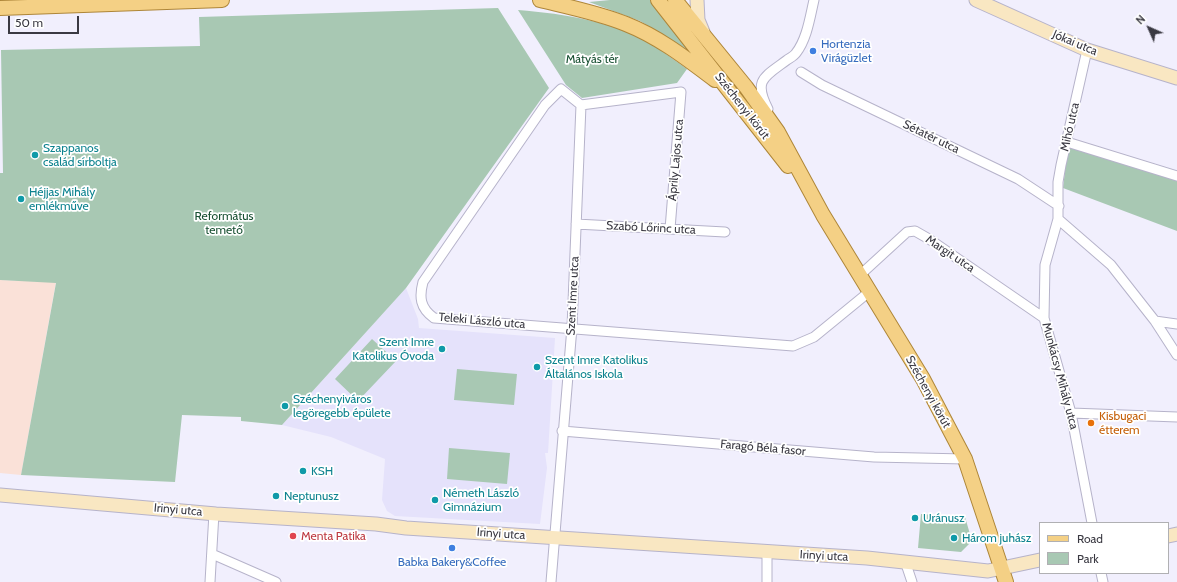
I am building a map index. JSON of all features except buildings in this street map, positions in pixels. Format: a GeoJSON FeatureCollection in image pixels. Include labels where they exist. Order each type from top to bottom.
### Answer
{"type":"FeatureCollection","features":[{"type":"Feature","properties":{"kind":"main road"},"geometry":{"type":"LineString","coordinates":[[0,8],[222,0]]}},
{"type":"Feature","properties":{"kind":"main road"},"geometry":{"type":"LineString","coordinates":[[540,0],[588,11],[627,25],[668,46],[731,92]]}},
{"type":"Feature","properties":{"kind":"main road","name":"Széchenyi körút"},"geometry":{"type":"LineString","coordinates":[[658,0],[795,175],[823,215]]}},
{"type":"Feature","properties":{"kind":"main road","name":"Széchenyi körút"},"geometry":{"type":"LineString","coordinates":[[675,0],[746,86],[778,132],[823,215],[923,379],[965,459],[1006,582]]}},
{"type":"Feature","properties":{"kind":"street"},"geometry":{"type":"LineString","coordinates":[[697,0],[698,20],[706,37]]}},
{"type":"Feature","properties":{"kind":"street"},"geometry":{"type":"LineString","coordinates":[[778,132],[761,95],[760,86],[769,73],[796,53],[802,41],[814,0]]}},
{"type":"Feature","properties":{"kind":"street","name":"Jókai utca"},"geometry":{"type":"LineString","coordinates":[[976,0],[1087,50],[1177,78]]}},
{"type":"Feature","properties":{"kind":"street","name":"Mihó utca"},"geometry":{"type":"LineString","coordinates":[[1059,206],[1058,182],[1087,50]]}},
{"type":"Feature","properties":{"kind":"street","name":"Sétatér utca"},"geometry":{"type":"LineString","coordinates":[[801,72],[822,84],[1018,179],[1059,206]]}},
{"type":"Feature","properties":{"kind":"street","name":"Teleki László utca"},"geometry":{"type":"LineString","coordinates":[[581,105],[561,89],[545,105],[423,282],[420,293],[422,306],[427,313],[434,318],[572,327],[793,346],[814,337],[869,292]]}},
{"type":"Feature","properties":{"kind":"street","name":"Áprily Lajos utca"},"geometry":{"type":"LineString","coordinates":[[581,105],[681,92],[670,229]]}},
{"type":"Feature","properties":{"kind":"street","name":"Szent Imre utca"},"geometry":{"type":"LineString","coordinates":[[551,582],[562,431],[572,327],[581,105]]}},
{"type":"Feature","properties":{"kind":"street"},"geometry":{"type":"LineString","coordinates":[[1067,142],[1177,176]]}},
{"type":"Feature","properties":{"kind":"street","name":"Munkácsy Mihály utca"},"geometry":{"type":"LineString","coordinates":[[1059,206],[1058,220],[1045,265],[1044,318],[1071,413],[1092,522]]}},
{"type":"Feature","properties":{"kind":"street"},"geometry":{"type":"LineString","coordinates":[[1058,220],[1111,265],[1155,321],[1177,355]]}},
{"type":"Feature","properties":{"kind":"street","name":"Szabó Lőrinc utca"},"geometry":{"type":"LineString","coordinates":[[576,224],[725,232]]}},
{"type":"Feature","properties":{"kind":"street","name":"Margit utca"},"geometry":{"type":"LineString","coordinates":[[859,276],[907,232],[915,232],[929,239],[1044,318]]}},
{"type":"Feature","properties":{"kind":"street"},"geometry":{"type":"LineString","coordinates":[[1155,321],[1177,324]]}},
{"type":"Feature","properties":{"kind":"street"},"geometry":{"type":"LineString","coordinates":[[1071,413],[1177,417]]}},
{"type":"Feature","properties":{"kind":"street","name":"Faragó Béla fasor"},"geometry":{"type":"LineString","coordinates":[[562,431],[874,458],[965,459]]}},
{"type":"Feature","properties":{"kind":"street","name":"Irinyi utca"},"geometry":{"type":"LineString","coordinates":[[0,495],[214,513],[554,538],[905,561],[988,571],[1039,560]]}},
{"type":"Feature","properties":{"kind":"street"},"geometry":{"type":"LineString","coordinates":[[210,582],[214,513]]}},
{"type":"Feature","properties":{"kind":"street"},"geometry":{"type":"LineString","coordinates":[[767,552],[767,582]]}},
{"type":"Feature","properties":{"kind":"street"},"geometry":{"type":"LineString","coordinates":[[212,554],[276,582]]}},
{"type":"Feature","properties":{"kind":"street"},"geometry":{"type":"LineString","coordinates":[[905,561],[912,582]]}},
{"type":"Feature","properties":{"kind":"shaded area"},"geometry":{"type":"Polygon","coordinates":[[[0,280],[56,282],[21,475],[0,473],[0,280]]]}},
{"type":"Feature","properties":{"kind":"shaded area"},"geometry":{"type":"Polygon","coordinates":[[[406,288],[418,319],[419,328],[555,338],[548,453],[545,453],[547,468],[540,524],[395,516],[387,511],[382,500],[385,459],[331,437],[282,425],[406,288]]]}},
{"type":"Feature","properties":{"kind":"green space"},"geometry":{"type":"Polygon","coordinates":[[[610,0],[652,0],[696,55],[640,21],[589,2],[610,0]]]}},
{"type":"Feature","properties":{"kind":"green space","name":"Református temető"},"geometry":{"type":"Polygon","coordinates":[[[498,8],[549,88],[406,288],[282,425],[241,421],[241,417],[182,415],[175,482],[21,475],[56,283],[0,280],[0,173],[3,173],[1,50],[200,46],[199,17],[498,8]]]}},
{"type":"Feature","properties":{"kind":"green space","name":"Mátyás tér"},"geometry":{"type":"Polygon","coordinates":[[[518,10],[590,20],[607,25],[624,31],[661,50],[687,69],[677,83],[582,98],[566,85],[518,10]]]}},
{"type":"Feature","properties":{"kind":"green space"},"geometry":{"type":"Polygon","coordinates":[[[1068,144],[1177,179],[1177,231],[1063,188],[1068,144]]]}},
{"type":"Feature","properties":{"kind":"green space"},"geometry":{"type":"Polygon","coordinates":[[[372,339],[396,361],[358,401],[335,379],[372,339]]]}},
{"type":"Feature","properties":{"kind":"green space"},"geometry":{"type":"Polygon","coordinates":[[[457,369],[517,374],[514,405],[454,400],[457,369]]]}},
{"type":"Feature","properties":{"kind":"green space"},"geometry":{"type":"Polygon","coordinates":[[[449,448],[510,453],[507,484],[447,479],[449,448]]]}},
{"type":"Feature","properties":{"kind":"green space"},"geometry":{"type":"Polygon","coordinates":[[[921,514],[965,517],[972,541],[961,552],[918,548],[921,514]]]}},
{"type":"Feature","properties":{"kind":"place","name":"Hortenzia Virágüzlet"},"geometry":{"type":"Point","coordinates":[813,51]}},
{"type":"Feature","properties":{"kind":"place","name":"Szappanos család sírboltja"},"geometry":{"type":"Point","coordinates":[35,155]}},
{"type":"Feature","properties":{"kind":"place","name":"Héjjas Mihály emlékműve"},"geometry":{"type":"Point","coordinates":[21,199]}},
{"type":"Feature","properties":{"kind":"place","name":"Szent Imre Katolikus Óvoda"},"geometry":{"type":"Point","coordinates":[442,349]}},
{"type":"Feature","properties":{"kind":"place","name":"Szent Imre Katolikus Általános Iskola"},"geometry":{"type":"Point","coordinates":[537,367]}},
{"type":"Feature","properties":{"kind":"place","name":"Széchenyiváros legöregebb épülete"},"geometry":{"type":"Point","coordinates":[285,406]}},
{"type":"Feature","properties":{"kind":"place","name":"Kisbugaci étterem"},"geometry":{"type":"Point","coordinates":[1091,423]}},
{"type":"Feature","properties":{"kind":"place","name":"KSH"},"geometry":{"type":"Point","coordinates":[303,471]}},
{"type":"Feature","properties":{"kind":"place","name":"Neptunusz"},"geometry":{"type":"Point","coordinates":[276,496]}},
{"type":"Feature","properties":{"kind":"place","name":"Németh László Gimnázium"},"geometry":{"type":"Point","coordinates":[435,500]}},
{"type":"Feature","properties":{"kind":"place","name":"Uránusz"},"geometry":{"type":"Point","coordinates":[915,518]}},
{"type":"Feature","properties":{"kind":"place","name":"Menta Patika"},"geometry":{"type":"Point","coordinates":[293,536]}},
{"type":"Feature","properties":{"kind":"place","name":"Három juhász"},"geometry":{"type":"Point","coordinates":[954,538]}},
{"type":"Feature","properties":{"kind":"place","name":"Babka Bakery&Coffee"},"geometry":{"type":"Point","coordinates":[452,548]}}]}
